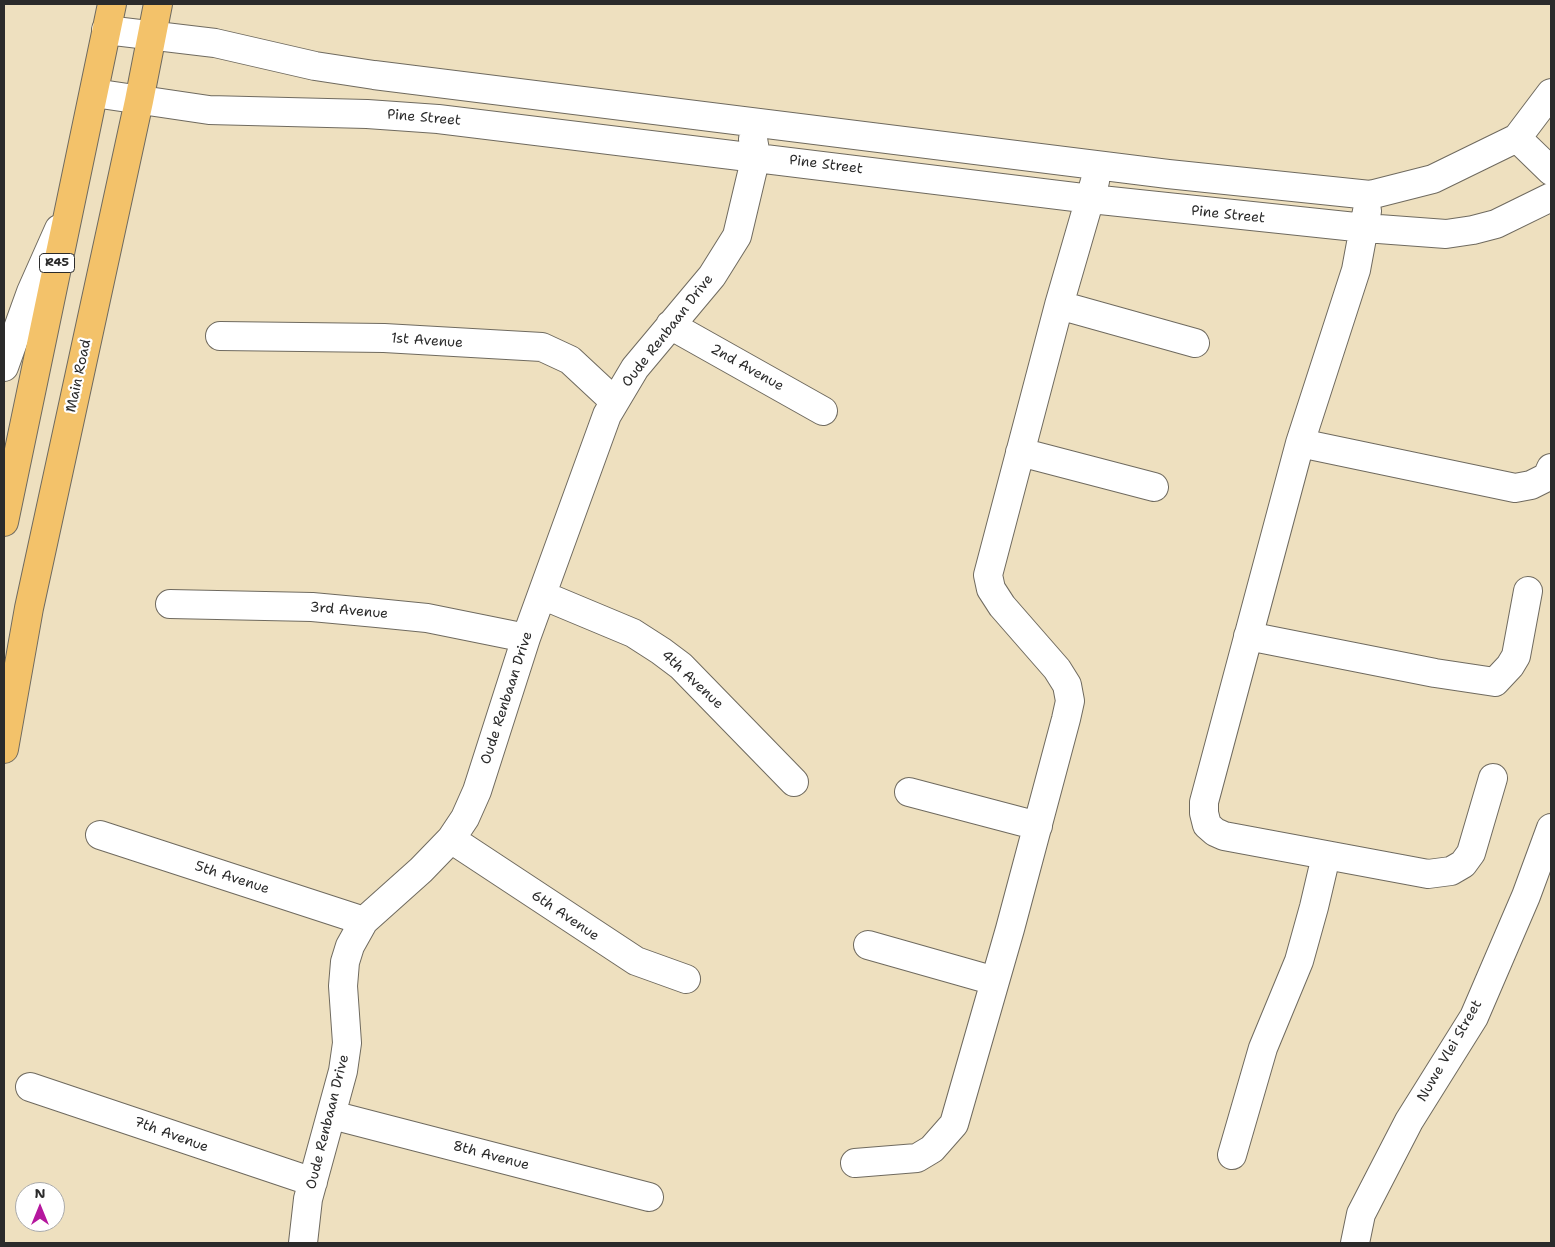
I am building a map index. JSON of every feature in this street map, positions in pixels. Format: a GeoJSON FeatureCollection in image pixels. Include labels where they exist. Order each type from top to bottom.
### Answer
{"type":"FeatureCollection","features":[{"type":"Feature","properties":{"kind":"main road","name":"R45"},"geometry":{"type":"LineString","coordinates":[[4,522],[112,4]]}},
{"type":"Feature","properties":{"kind":"main road","name":"Main Road"},"geometry":{"type":"LineString","coordinates":[[4,749],[29,608],[139,101],[158,4]]}},
{"type":"Feature","properties":{"kind":"street"},"geometry":{"type":"LineString","coordinates":[[106,30],[215,43],[316,66],[374,75],[1099,164],[1370,195],[1433,179],[1517,138],[1551,93]]}},
{"type":"Feature","properties":{"kind":"street","name":"Pine Street"},"geometry":{"type":"LineString","coordinates":[[94,92],[139,101],[209,110],[367,114],[438,119],[756,156],[1091,199],[1365,228],[1446,234],[1496,224],[1551,197]]}},
{"type":"Feature","properties":{"kind":"street"},"geometry":{"type":"LineString","coordinates":[[750,121],[756,156]]}},
{"type":"Feature","properties":{"kind":"street"},"geometry":{"type":"LineString","coordinates":[[1517,138],[1551,171]]}},
{"type":"Feature","properties":{"kind":"street","name":"Oude Renbaan Drive"},"geometry":{"type":"LineString","coordinates":[[303,1243],[312,1182],[332,1115],[347,1043],[343,1011],[345,962],[350,946],[364,921],[451,840],[465,818],[477,791],[526,638],[614,401],[635,368],[712,276],[737,236],[756,156]]}},
{"type":"Feature","properties":{"kind":"street"},"geometry":{"type":"LineString","coordinates":[[855,1163],[917,1158],[932,1149],[954,1124],[1038,826],[1070,701],[1067,685],[1058,669],[1002,606],[991,588],[988,575],[1059,305],[1091,199],[1099,164]]}},
{"type":"Feature","properties":{"kind":"street"},"geometry":{"type":"LineString","coordinates":[[1370,195],[1365,228],[1349,295],[1300,443],[1204,802],[1207,825],[1215,832],[1224,836],[1326,856],[1428,874],[1451,871],[1463,864],[1471,853],[1493,778]]}},
{"type":"Feature","properties":{"kind":"street"},"geometry":{"type":"LineString","coordinates":[[4,367],[31,292],[69,206]]}},
{"type":"Feature","properties":{"kind":"street"},"geometry":{"type":"LineString","coordinates":[[1059,305],[1195,343]]}},
{"type":"Feature","properties":{"kind":"street","name":"2nd Avenue"},"geometry":{"type":"LineString","coordinates":[[670,325],[823,410]]}},
{"type":"Feature","properties":{"kind":"street","name":"1st Avenue"},"geometry":{"type":"LineString","coordinates":[[220,336],[384,338],[542,347],[570,360],[614,401]]}},
{"type":"Feature","properties":{"kind":"street"},"geometry":{"type":"LineString","coordinates":[[1300,443],[1515,488],[1531,485],[1547,477],[1551,468]]}},
{"type":"Feature","properties":{"kind":"street"},"geometry":{"type":"LineString","coordinates":[[1020,452],[1154,488]]}},
{"type":"Feature","properties":{"kind":"street"},"geometry":{"type":"LineString","coordinates":[[1248,636],[1436,673],[1495,682],[1510,666],[1516,656],[1528,592]]}},
{"type":"Feature","properties":{"kind":"street","name":"4th Avenue"},"geometry":{"type":"LineString","coordinates":[[542,595],[633,633],[661,651],[681,666],[794,782]]}},
{"type":"Feature","properties":{"kind":"street","name":"3rd Avenue"},"geometry":{"type":"LineString","coordinates":[[170,604],[312,607],[377,613],[427,618],[526,638]]}},
{"type":"Feature","properties":{"kind":"street"},"geometry":{"type":"LineString","coordinates":[[909,792],[1038,826]]}},
{"type":"Feature","properties":{"kind":"street","name":"Nuwe Vlei Street"},"geometry":{"type":"LineString","coordinates":[[1355,1243],[1360,1214],[1409,1120],[1474,1016],[1526,896],[1551,828]]}},
{"type":"Feature","properties":{"kind":"street","name":"5th Avenue"},"geometry":{"type":"LineString","coordinates":[[100,835],[364,921]]}},
{"type":"Feature","properties":{"kind":"street","name":"6th Avenue"},"geometry":{"type":"LineString","coordinates":[[451,840],[636,961],[686,978]]}},
{"type":"Feature","properties":{"kind":"street"},"geometry":{"type":"LineString","coordinates":[[1232,1155],[1263,1048],[1299,961],[1326,856]]}},
{"type":"Feature","properties":{"kind":"street"},"geometry":{"type":"LineString","coordinates":[[868,944],[995,981]]}},
{"type":"Feature","properties":{"kind":"street","name":"7th Avenue"},"geometry":{"type":"LineString","coordinates":[[30,1086],[312,1182]]}},
{"type":"Feature","properties":{"kind":"street","name":"8th Avenue"},"geometry":{"type":"LineString","coordinates":[[332,1115],[649,1198]]}}]}
